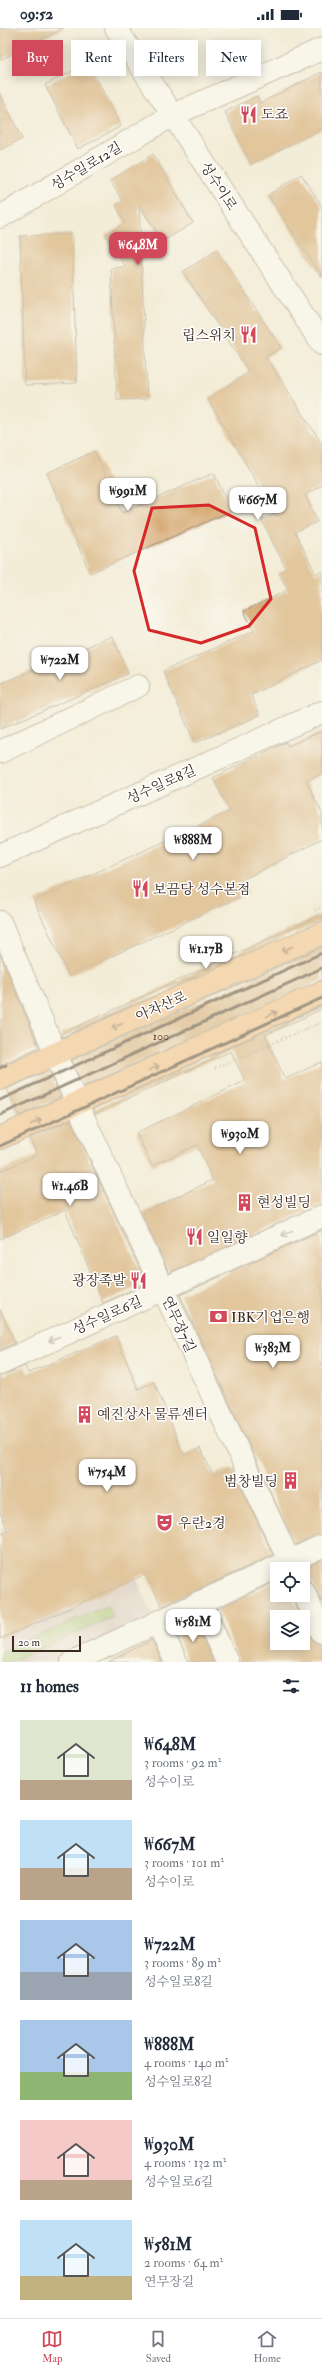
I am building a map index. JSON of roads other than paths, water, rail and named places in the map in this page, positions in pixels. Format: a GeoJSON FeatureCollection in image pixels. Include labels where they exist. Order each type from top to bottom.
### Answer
{"type":"FeatureCollection","features":[{"type":"Feature","properties":{"kind":"main road","name":"아차산로"},"geometry":{"type":"LineString","coordinates":[[0,1079],[322,933]]}},
{"type":"Feature","properties":{"kind":"main road"},"geometry":{"type":"LineString","coordinates":[[0,1138],[322,992]]}},
{"type":"Feature","properties":{"kind":"street","name":"성수이로"},"geometry":{"type":"LineString","coordinates":[[116,28],[322,344]]}},
{"type":"Feature","properties":{"kind":"street","name":"성수일로12길"},"geometry":{"type":"LineString","coordinates":[[0,217],[173,115],[322,49]]}},
{"type":"Feature","properties":{"kind":"street"},"geometry":{"type":"LineString","coordinates":[[0,752],[138,686]]}},
{"type":"Feature","properties":{"kind":"street","name":"성수일로8길"},"geometry":{"type":"LineString","coordinates":[[0,856],[322,712]]}},
{"type":"Feature","properties":{"kind":"street","name":"연무장7길"},"geometry":{"type":"LineString","coordinates":[[0,922],[57,1053],[77,1104],[290,1562]]}},
{"type":"Feature","properties":{"kind":"street","name":"성수일로6길"},"geometry":{"type":"LineString","coordinates":[[0,1364],[322,1216]]}},
{"type":"Feature","properties":{"kind":"street"},"geometry":{"type":"LineString","coordinates":[[296,1562],[322,1546]]}},
{"type":"Feature","properties":{"kind":"street"},"geometry":{"type":"LineString","coordinates":[[76,1661],[200,1602],[270,1574]]}},
{"type":"Feature","properties":{"kind":"street"},"geometry":{"type":"LineString","coordinates":[[200,1602],[227,1662]]}},
{"type":"Feature","properties":{"kind":"street"},"geometry":{"type":"LineString","coordinates":[[308,1602],[322,1632]]}},
{"type":"Feature","properties":{"kind":"street"},"geometry":{"type":"LineString","coordinates":[[158,1622],[176,1662]]}},
{"type":"Feature","properties":{"kind":"railway"},"geometry":{"type":"LineString","coordinates":[[0,1100],[322,953]]}},
{"type":"Feature","properties":{"kind":"railway"},"geometry":{"type":"LineString","coordinates":[[0,1115],[322,968]]}},
{"type":"Feature","properties":{"kind":"railway"},"geometry":{"type":"LineString","coordinates":[[0,1146],[322,998]]}},
{"type":"Feature","properties":{"kind":"railway"},"geometry":{"type":"LineString","coordinates":[[0,1068],[6,1065]]}},
{"type":"Feature","properties":{"kind":"place","name":"도죠"},"geometry":{"type":"Point","coordinates":[248,114]}},
{"type":"Feature","properties":{"kind":"place","name":"립스위치"},"geometry":{"type":"Point","coordinates":[249,335]}},
{"type":"Feature","properties":{"kind":"place","name":"보끔당 성수본점"},"geometry":{"type":"Point","coordinates":[140,889]}},
{"type":"Feature","properties":{"kind":"place","name":"현성빌딩"},"geometry":{"type":"Point","coordinates":[244,1202]}},
{"type":"Feature","properties":{"kind":"place","name":"일일향"},"geometry":{"type":"Point","coordinates":[194,1237]}},
{"type":"Feature","properties":{"kind":"place","name":"광장족발"},"geometry":{"type":"Point","coordinates":[139,1280]}},
{"type":"Feature","properties":{"kind":"place","name":"IBK기업은행"},"geometry":{"type":"Point","coordinates":[218,1317]}},
{"type":"Feature","properties":{"kind":"place","name":"예진상사 물류센터"},"geometry":{"type":"Point","coordinates":[84,1414]}},
{"type":"Feature","properties":{"kind":"place","name":"범창빌딩"},"geometry":{"type":"Point","coordinates":[291,1481]}},
{"type":"Feature","properties":{"kind":"place","name":"우란2경"},"geometry":{"type":"Point","coordinates":[165,1523]}}]}
